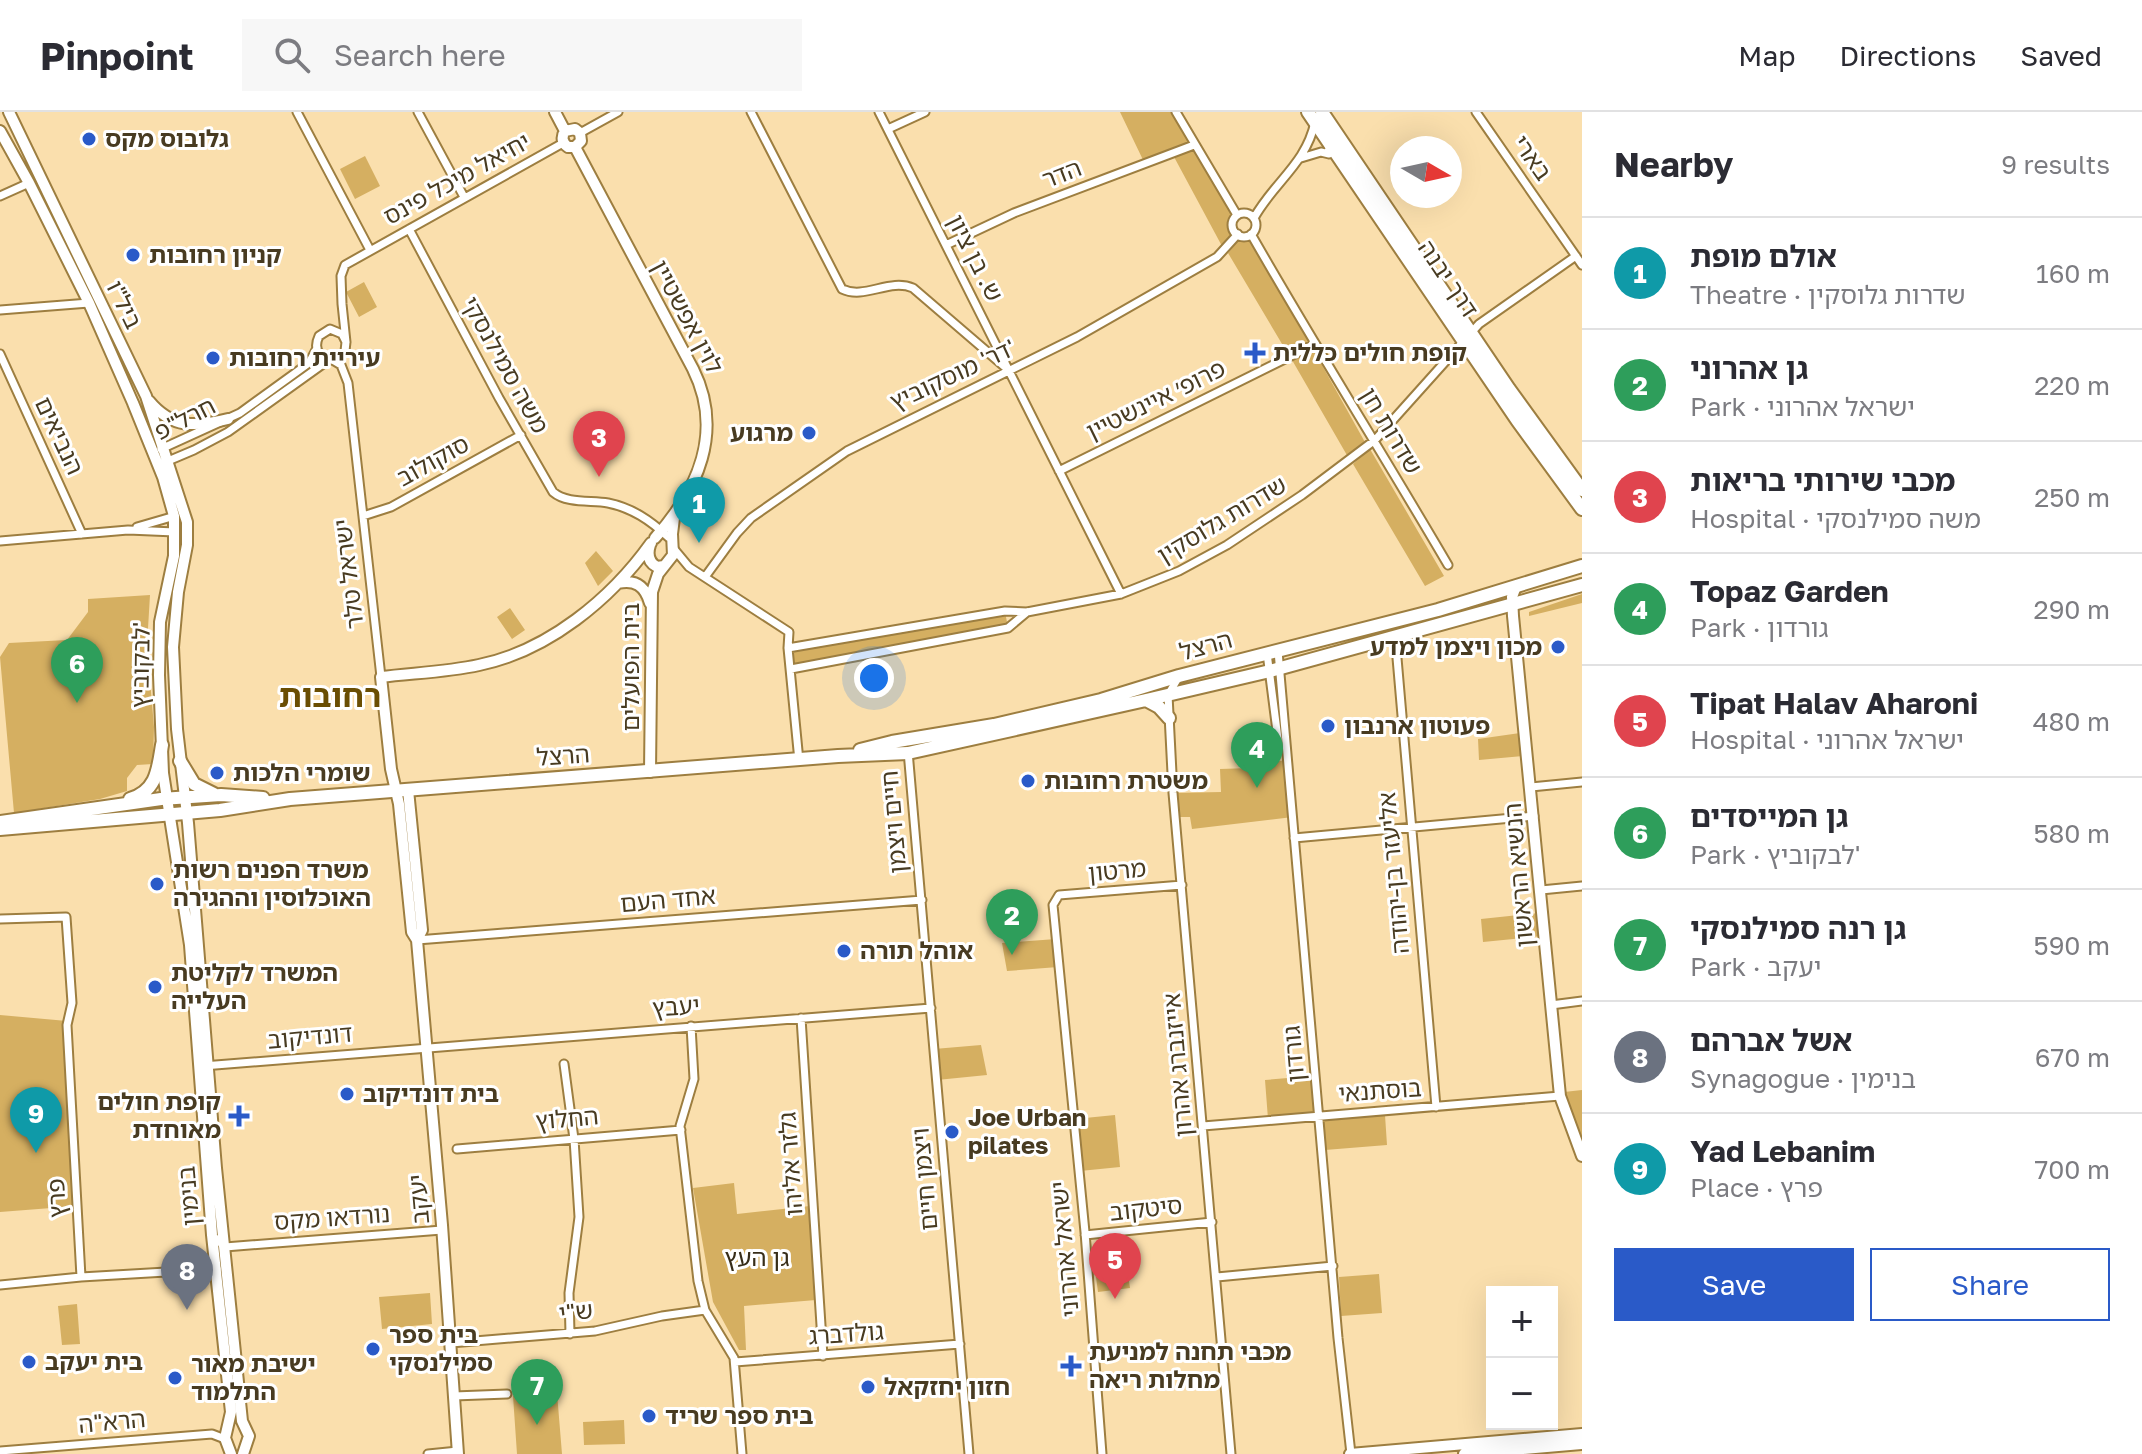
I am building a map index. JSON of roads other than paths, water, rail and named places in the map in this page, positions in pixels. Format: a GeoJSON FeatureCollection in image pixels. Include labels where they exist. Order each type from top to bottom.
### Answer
{"type":"FeatureCollection","features":[{"type":"Feature","properties":{"kind":"main road","name":"דרך יבנה"},"geometry":{"type":"LineString","coordinates":[[1316,115],[1329,145],[1582,490]]}},
{"type":"Feature","properties":{"kind":"main road","name":"דרך יבנה"},"geometry":{"type":"LineString","coordinates":[[1316,115],[1582,509]]}},
{"type":"Feature","properties":{"kind":"main road","name":"הרצל"},"geometry":{"type":"LineString","coordinates":[[907,747],[1101,700],[1179,676],[1438,610],[1582,566]]}},
{"type":"Feature","properties":{"kind":"main road","name":"הרצל"},"geometry":{"type":"LineString","coordinates":[[0,829],[168,815],[290,799],[799,761],[907,747],[1168,695],[1582,585]]}},
{"type":"Feature","properties":{"kind":"main road"},"geometry":{"type":"LineString","coordinates":[[1146,700],[1159,707],[1169,718]]}},
{"type":"Feature","properties":{"kind":"main road"},"geometry":{"type":"LineString","coordinates":[[108,806],[137,797],[148,790],[156,777],[162,745]]}},
{"type":"Feature","properties":{"kind":"main road"},"geometry":{"type":"LineString","coordinates":[[180,761],[194,784],[221,795]]}},
{"type":"Feature","properties":{"kind":"main road","name":"הרצל"},"geometry":{"type":"LineString","coordinates":[[0,822],[165,799],[221,795],[290,799]]}},
{"type":"Feature","properties":{"kind":"street","name":"ביל\"ו"},"geometry":{"type":"LineString","coordinates":[[9,112],[146,396],[187,522]]}},
{"type":"Feature","properties":{"kind":"street"},"geometry":{"type":"LineString","coordinates":[[297,112],[370,250],[343,268],[342,304],[346,342],[342,355],[330,359],[320,355],[318,338],[336,323],[342,304]]}},
{"type":"Feature","properties":{"kind":"street"},"geometry":{"type":"LineString","coordinates":[[418,112],[464,197]]}},
{"type":"Feature","properties":{"kind":"street"},"geometry":{"type":"LineString","coordinates":[[555,112],[568,147],[575,147],[581,141],[580,133]]}},
{"type":"Feature","properties":{"kind":"street"},"geometry":{"type":"LineString","coordinates":[[580,133],[618,112]]}},
{"type":"Feature","properties":{"kind":"street"},"geometry":{"type":"LineString","coordinates":[[751,112],[842,289],[864,292],[900,284],[913,288],[1009,371]]}},
{"type":"Feature","properties":{"kind":"street","name":"ש. בן ציון"},"geometry":{"type":"LineString","coordinates":[[879,112],[1121,594]]}},
{"type":"Feature","properties":{"kind":"street"},"geometry":{"type":"LineString","coordinates":[[888,129],[925,112]]}},
{"type":"Feature","properties":{"kind":"street"},"geometry":{"type":"LineString","coordinates":[[1176,112],[1237,215]]}},
{"type":"Feature","properties":{"kind":"street","name":"בארי"},"geometry":{"type":"LineString","coordinates":[[1476,112],[1582,265]]}},
{"type":"Feature","properties":{"kind":"street"},"geometry":{"type":"LineString","coordinates":[[1254,218],[1245,213],[1237,215],[1232,224],[1243,237],[1251,234],[1256,227],[1254,218],[1263,203],[1301,158],[1311,141],[1316,115]]}},
{"type":"Feature","properties":{"kind":"street"},"geometry":{"type":"LineString","coordinates":[[564,137],[572,128],[580,133]]}},
{"type":"Feature","properties":{"kind":"street","name":"ביל\"ו"},"geometry":{"type":"LineString","coordinates":[[0,131],[89,303],[155,457],[174,516]]}},
{"type":"Feature","properties":{"kind":"street","name":"יחיאל מיכל פינס"},"geometry":{"type":"LineString","coordinates":[[370,250],[564,137]]}},
{"type":"Feature","properties":{"kind":"street","name":"הדר"},"geometry":{"type":"LineString","coordinates":[[946,245],[1014,213],[1194,145]]}},
{"type":"Feature","properties":{"kind":"street"},"geometry":{"type":"LineString","coordinates":[[1301,158],[1321,152],[1329,154],[1329,145]]}},
{"type":"Feature","properties":{"kind":"street","name":"לוין אפשטיין"},"geometry":{"type":"LineString","coordinates":[[575,147],[693,369],[705,398],[709,426],[704,454],[664,540]]}},
{"type":"Feature","properties":{"kind":"street"},"geometry":{"type":"LineString","coordinates":[[0,196],[29,183]]}},
{"type":"Feature","properties":{"kind":"street","name":"משה סמילנסקי"},"geometry":{"type":"LineString","coordinates":[[409,229],[557,496],[617,505],[646,518],[664,540]]}},
{"type":"Feature","properties":{"kind":"street","name":"דר' מוסקוביץ'"},"geometry":{"type":"LineString","coordinates":[[705,577],[751,518],[847,451],[891,426],[1077,337],[1217,257],[1238,234]]}},
{"type":"Feature","properties":{"kind":"street","name":"שדרות חן"},"geometry":{"type":"LineString","coordinates":[[1251,234],[1313,345],[1375,440],[1448,565]]}},
{"type":"Feature","properties":{"kind":"street","name":"שדרות גלוסקין"},"geometry":{"type":"LineString","coordinates":[[788,648],[1005,611],[1027,612],[1121,594],[1179,571],[1227,545],[1302,495],[1375,440],[1479,324],[1576,256]]}},
{"type":"Feature","properties":{"kind":"street"},"geometry":{"type":"LineString","coordinates":[[0,310],[89,303]]}},
{"type":"Feature","properties":{"kind":"street"},"geometry":{"type":"LineString","coordinates":[[326,330],[338,331],[346,342]]}},
{"type":"Feature","properties":{"kind":"street","name":"פרופ׳ איינשטיין"},"geometry":{"type":"LineString","coordinates":[[1059,471],[1313,345]]}},
{"type":"Feature","properties":{"kind":"street","name":"חרל\"פ"},"geometry":{"type":"LineString","coordinates":[[317,348],[313,359],[300,370],[228,419],[163,447],[155,457],[168,461],[228,432],[330,359]]}},
{"type":"Feature","properties":{"kind":"street","name":"הנביאים"},"geometry":{"type":"LineString","coordinates":[[0,354],[82,534]]}},
{"type":"Feature","properties":{"kind":"street","name":"ישראל טלר"},"geometry":{"type":"LineString","coordinates":[[330,359],[341,365],[348,383],[391,769],[402,790]]}},
{"type":"Feature","properties":{"kind":"street"},"geometry":{"type":"LineString","coordinates":[[146,396],[161,414],[177,422],[200,424],[228,419]]}},
{"type":"Feature","properties":{"kind":"street","name":"סוקולוב"},"geometry":{"type":"LineString","coordinates":[[363,516],[391,507],[521,435]]}},
{"type":"Feature","properties":{"kind":"street","name":"לוין אפשטיין"},"geometry":{"type":"LineString","coordinates":[[381,677],[482,665],[516,653],[586,612],[664,540],[672,530],[676,513]]}},
{"type":"Feature","properties":{"kind":"street"},"geometry":{"type":"LineString","coordinates":[[128,530],[174,516],[187,522]]}},
{"type":"Feature","properties":{"kind":"street","name":"לבקוביץ'"},"geometry":{"type":"LineString","coordinates":[[168,815],[162,745],[160,622],[174,556],[174,516]]}},
{"type":"Feature","properties":{"kind":"street","name":"לבקוביץ'"},"geometry":{"type":"LineString","coordinates":[[186,813],[173,647],[187,522]]}},
{"type":"Feature","properties":{"kind":"street"},"geometry":{"type":"LineString","coordinates":[[0,541],[128,530],[175,532]]}},
{"type":"Feature","properties":{"kind":"street"},"geometry":{"type":"LineString","coordinates":[[689,567],[664,540],[648,551],[651,562],[657,567],[677,563],[689,567],[789,632],[799,761]]}},
{"type":"Feature","properties":{"kind":"street","name":"בית הפועלים"},"geometry":{"type":"LineString","coordinates":[[650,772],[651,605],[654,582],[672,558],[664,540]]}},
{"type":"Feature","properties":{"kind":"street"},"geometry":{"type":"LineString","coordinates":[[618,583],[630,581],[639,584],[651,605]]}},
{"type":"Feature","properties":{"kind":"street","name":"הנשיא הראשון"},"geometry":{"type":"LineString","coordinates":[[1516,586],[1512,604],[1560,1096],[1582,1156]]}},
{"type":"Feature","properties":{"kind":"street","name":"שדרות גלוסקין"},"geometry":{"type":"LineString","coordinates":[[791,669],[1008,628],[1027,612]]}},
{"type":"Feature","properties":{"kind":"street","name":"אליעזר בן-יהודה"},"geometry":{"type":"LineString","coordinates":[[1395,635],[1436,1107]]}},
{"type":"Feature","properties":{"kind":"street"},"geometry":{"type":"LineString","coordinates":[[1272,652],[1275,669]]}},
{"type":"Feature","properties":{"kind":"street","name":"גורדון"},"geometry":{"type":"LineString","coordinates":[[1275,669],[1294,838],[1351,1454]]}},
{"type":"Feature","properties":{"kind":"street"},"geometry":{"type":"LineString","coordinates":[[1168,695],[1179,676]]}},
{"type":"Feature","properties":{"kind":"street","name":"אייזנברג אהרון"},"geometry":{"type":"LineString","coordinates":[[1168,695],[1231,1454]]}},
{"type":"Feature","properties":{"kind":"street"},"geometry":{"type":"LineString","coordinates":[[1267,741],[1282,738]]}},
{"type":"Feature","properties":{"kind":"street","name":"חיים ויצמן"},"geometry":{"type":"LineString","coordinates":[[907,747],[922,900]]}},
{"type":"Feature","properties":{"kind":"street"},"geometry":{"type":"LineString","coordinates":[[1531,787],[1582,782]]}},
{"type":"Feature","properties":{"kind":"street","name":"יעקב"},"geometry":{"type":"LineString","coordinates":[[402,790],[412,932],[417,940],[442,1230],[458,1452]]}},
{"type":"Feature","properties":{"kind":"street","name":"בנימין"},"geometry":{"type":"LineString","coordinates":[[186,813],[212,1235],[231,1412],[228,1443]]}},
{"type":"Feature","properties":{"kind":"street","name":"בנימין"},"geometry":{"type":"LineString","coordinates":[[168,815],[187,923],[228,1269],[242,1421],[249,1436],[245,1450]]}},
{"type":"Feature","properties":{"kind":"street"},"geometry":{"type":"LineString","coordinates":[[1294,838],[1534,816]]}},
{"type":"Feature","properties":{"kind":"street","name":"מרטון"},"geometry":{"type":"LineString","coordinates":[[1055,898],[1182,885]]}},
{"type":"Feature","properties":{"kind":"street"},"geometry":{"type":"LineString","coordinates":[[1541,890],[1582,886]]}},
{"type":"Feature","properties":{"kind":"street","name":"ישראל אהרוני"},"geometry":{"type":"LineString","coordinates":[[1055,898],[1058,967],[1085,1235],[1102,1454]]}},
{"type":"Feature","properties":{"kind":"street","name":"אחד העם"},"geometry":{"type":"LineString","coordinates":[[417,940],[922,900]]}},
{"type":"Feature","properties":{"kind":"street","name":"ויצמן חיים"},"geometry":{"type":"LineString","coordinates":[[922,900],[969,1454]]}},
{"type":"Feature","properties":{"kind":"street","name":"פרץ"},"geometry":{"type":"LineString","coordinates":[[0,919],[66,917],[72,1003],[67,1021],[81,1277]]}},
{"type":"Feature","properties":{"kind":"street"},"geometry":{"type":"LineString","coordinates":[[1551,1005],[1582,1001]]}},
{"type":"Feature","properties":{"kind":"street","name":"יעבץ"},"geometry":{"type":"LineString","coordinates":[[424,1047],[931,1008]]}},
{"type":"Feature","properties":{"kind":"street","name":"גלזר אליהו"},"geometry":{"type":"LineString","coordinates":[[801,1018],[823,1356]]}},
{"type":"Feature","properties":{"kind":"street"},"geometry":{"type":"LineString","coordinates":[[691,1026],[694,1079],[681,1130],[698,1281],[705,1310],[735,1362],[742,1454]]}},
{"type":"Feature","properties":{"kind":"street","name":"דונדיקוב"},"geometry":{"type":"LineString","coordinates":[[203,1067],[424,1047]]}},
{"type":"Feature","properties":{"kind":"street"},"geometry":{"type":"LineString","coordinates":[[564,1064],[574,1139],[579,1217],[569,1287],[570,1334]]}},
{"type":"Feature","properties":{"kind":"street","name":"בוסתנאי"},"geometry":{"type":"LineString","coordinates":[[1203,1126],[1560,1096]]}},
{"type":"Feature","properties":{"kind":"street","name":"החלוץ"},"geometry":{"type":"LineString","coordinates":[[457,1149],[681,1130]]}},
{"type":"Feature","properties":{"kind":"street","name":"סיטקוב"},"geometry":{"type":"LineString","coordinates":[[1085,1235],[1212,1222]]}},
{"type":"Feature","properties":{"kind":"street","name":"נורדאו מקס"},"geometry":{"type":"LineString","coordinates":[[225,1247],[442,1230]]}},
{"type":"Feature","properties":{"kind":"street"},"geometry":{"type":"LineString","coordinates":[[212,1235],[225,1247]]}},
{"type":"Feature","properties":{"kind":"street"},"geometry":{"type":"LineString","coordinates":[[1217,1277],[1333,1266]]}},
{"type":"Feature","properties":{"kind":"street"},"geometry":{"type":"LineString","coordinates":[[0,1285],[228,1269]]}},
{"type":"Feature","properties":{"kind":"street","name":"ש\"י"},"geometry":{"type":"LineString","coordinates":[[451,1343],[570,1334],[705,1310]]}},
{"type":"Feature","properties":{"kind":"street","name":"גולדברג"},"geometry":{"type":"LineString","coordinates":[[735,1362],[960,1344]]}},
{"type":"Feature","properties":{"kind":"street"},"geometry":{"type":"LineString","coordinates":[[454,1396],[507,1394]]}},
{"type":"Feature","properties":{"kind":"street"},"geometry":{"type":"LineString","coordinates":[[245,1430],[238,1426],[228,1443],[245,1450]]}},
{"type":"Feature","properties":{"kind":"street","name":"הרא\"ה"},"geometry":{"type":"LineString","coordinates":[[0,1451],[212,1434],[228,1443]]}},
{"type":"Feature","properties":{"kind":"street"},"geometry":{"type":"LineString","coordinates":[[1351,1454],[1582,1434]]}},
{"type":"Feature","properties":{"kind":"street"},"geometry":{"type":"LineString","coordinates":[[1464,1454],[1549,1450],[1582,1444]]}},
{"type":"Feature","properties":{"kind":"street"},"geometry":{"type":"LineString","coordinates":[[428,1454],[458,1452]]}},
{"type":"Feature","properties":{"kind":"place","name":"גלובוס מקס"},"geometry":{"type":"Point","coordinates":[89,139]}},
{"type":"Feature","properties":{"kind":"place","name":"קניון רחובות"},"geometry":{"type":"Point","coordinates":[133,255]}},
{"type":"Feature","properties":{"kind":"place","name":"קופת חולים כללית"},"geometry":{"type":"Point","coordinates":[1255,353]}},
{"type":"Feature","properties":{"kind":"place","name":"עיריית רחובות"},"geometry":{"type":"Point","coordinates":[213,358]}},
{"type":"Feature","properties":{"kind":"place","name":"מרגוע"},"geometry":{"type":"Point","coordinates":[809,433]}},
{"type":"Feature","properties":{"kind":"place","name":"מכבי שירותי בריאות"},"geometry":{"type":"Point","coordinates":[599,477]}},
{"type":"Feature","properties":{"kind":"place","name":"אולם מופת"},"geometry":{"type":"Point","coordinates":[699,543]}},
{"type":"Feature","properties":{"kind":"place","name":"מכון ויצמן למדע"},"geometry":{"type":"Point","coordinates":[1558,647]}},
{"type":"Feature","properties":{"kind":"place","name":"גן המייסדים"},"geometry":{"type":"Point","coordinates":[77,703]}},
{"type":"Feature","properties":{"kind":"place","name":"פעוטון ארנבון"},"geometry":{"type":"Point","coordinates":[1328,726]}},
{"type":"Feature","properties":{"kind":"place","name":"שומרי הלכות"},"geometry":{"type":"Point","coordinates":[217,773]}},
{"type":"Feature","properties":{"kind":"place","name":"משטרת רחובות"},"geometry":{"type":"Point","coordinates":[1028,781]}},
{"type":"Feature","properties":{"kind":"place","name":"Topaz Garden"},"geometry":{"type":"Point","coordinates":[1257,788]}},
{"type":"Feature","properties":{"kind":"place","name":"משרד הפנים רשות האוכלוסין וההגירה"},"geometry":{"type":"Point","coordinates":[157,884]}},
{"type":"Feature","properties":{"kind":"place","name":"אוהל תורה"},"geometry":{"type":"Point","coordinates":[844,951]}},
{"type":"Feature","properties":{"kind":"place","name":"גן אהרוני"},"geometry":{"type":"Point","coordinates":[1012,955]}},
{"type":"Feature","properties":{"kind":"place","name":"המשרד לקליטת העלייה"},"geometry":{"type":"Point","coordinates":[155,987]}},
{"type":"Feature","properties":{"kind":"place","name":"בית דונדיקוב"},"geometry":{"type":"Point","coordinates":[347,1094]}},
{"type":"Feature","properties":{"kind":"place","name":"קופת חולים מאוחדת"},"geometry":{"type":"Point","coordinates":[239,1116]}},
{"type":"Feature","properties":{"kind":"place","name":"Joe Urban pilates"},"geometry":{"type":"Point","coordinates":[952,1132]}},
{"type":"Feature","properties":{"kind":"place","name":"Yad Lebanim"},"geometry":{"type":"Point","coordinates":[36,1153]}},
{"type":"Feature","properties":{"kind":"place","name":"Tipat Halav Aharoni"},"geometry":{"type":"Point","coordinates":[1115,1299]}},
{"type":"Feature","properties":{"kind":"place","name":"אשל אברהם"},"geometry":{"type":"Point","coordinates":[187,1310]}},
{"type":"Feature","properties":{"kind":"place","name":"בית ספר סמילנסקי"},"geometry":{"type":"Point","coordinates":[373,1349]}},
{"type":"Feature","properties":{"kind":"place","name":"בית יעקב"},"geometry":{"type":"Point","coordinates":[29,1362]}},
{"type":"Feature","properties":{"kind":"place","name":"מכבי תחנה למניעת מחלות ריאה"},"geometry":{"type":"Point","coordinates":[1071,1366]}},
{"type":"Feature","properties":{"kind":"place","name":"ישיבת מאור התלמוד"},"geometry":{"type":"Point","coordinates":[175,1378]}},
{"type":"Feature","properties":{"kind":"place","name":"חזון יחזקאל"},"geometry":{"type":"Point","coordinates":[868,1387]}},
{"type":"Feature","properties":{"kind":"place","name":"בית ספר שריד"},"geometry":{"type":"Point","coordinates":[649,1416]}},
{"type":"Feature","properties":{"kind":"place","name":"גן רנה סמילנסקי"},"geometry":{"type":"Point","coordinates":[537,1425]}},
{"type":"Feature","properties":{"kind":"district","name":"רחובות"},"geometry":{"type":"Point","coordinates":[330,696]}},
{"type":"Feature","properties":{"kind":"park label","name":"גן העץ"},"geometry":{"type":"Point","coordinates":[757,1258]}}]}
